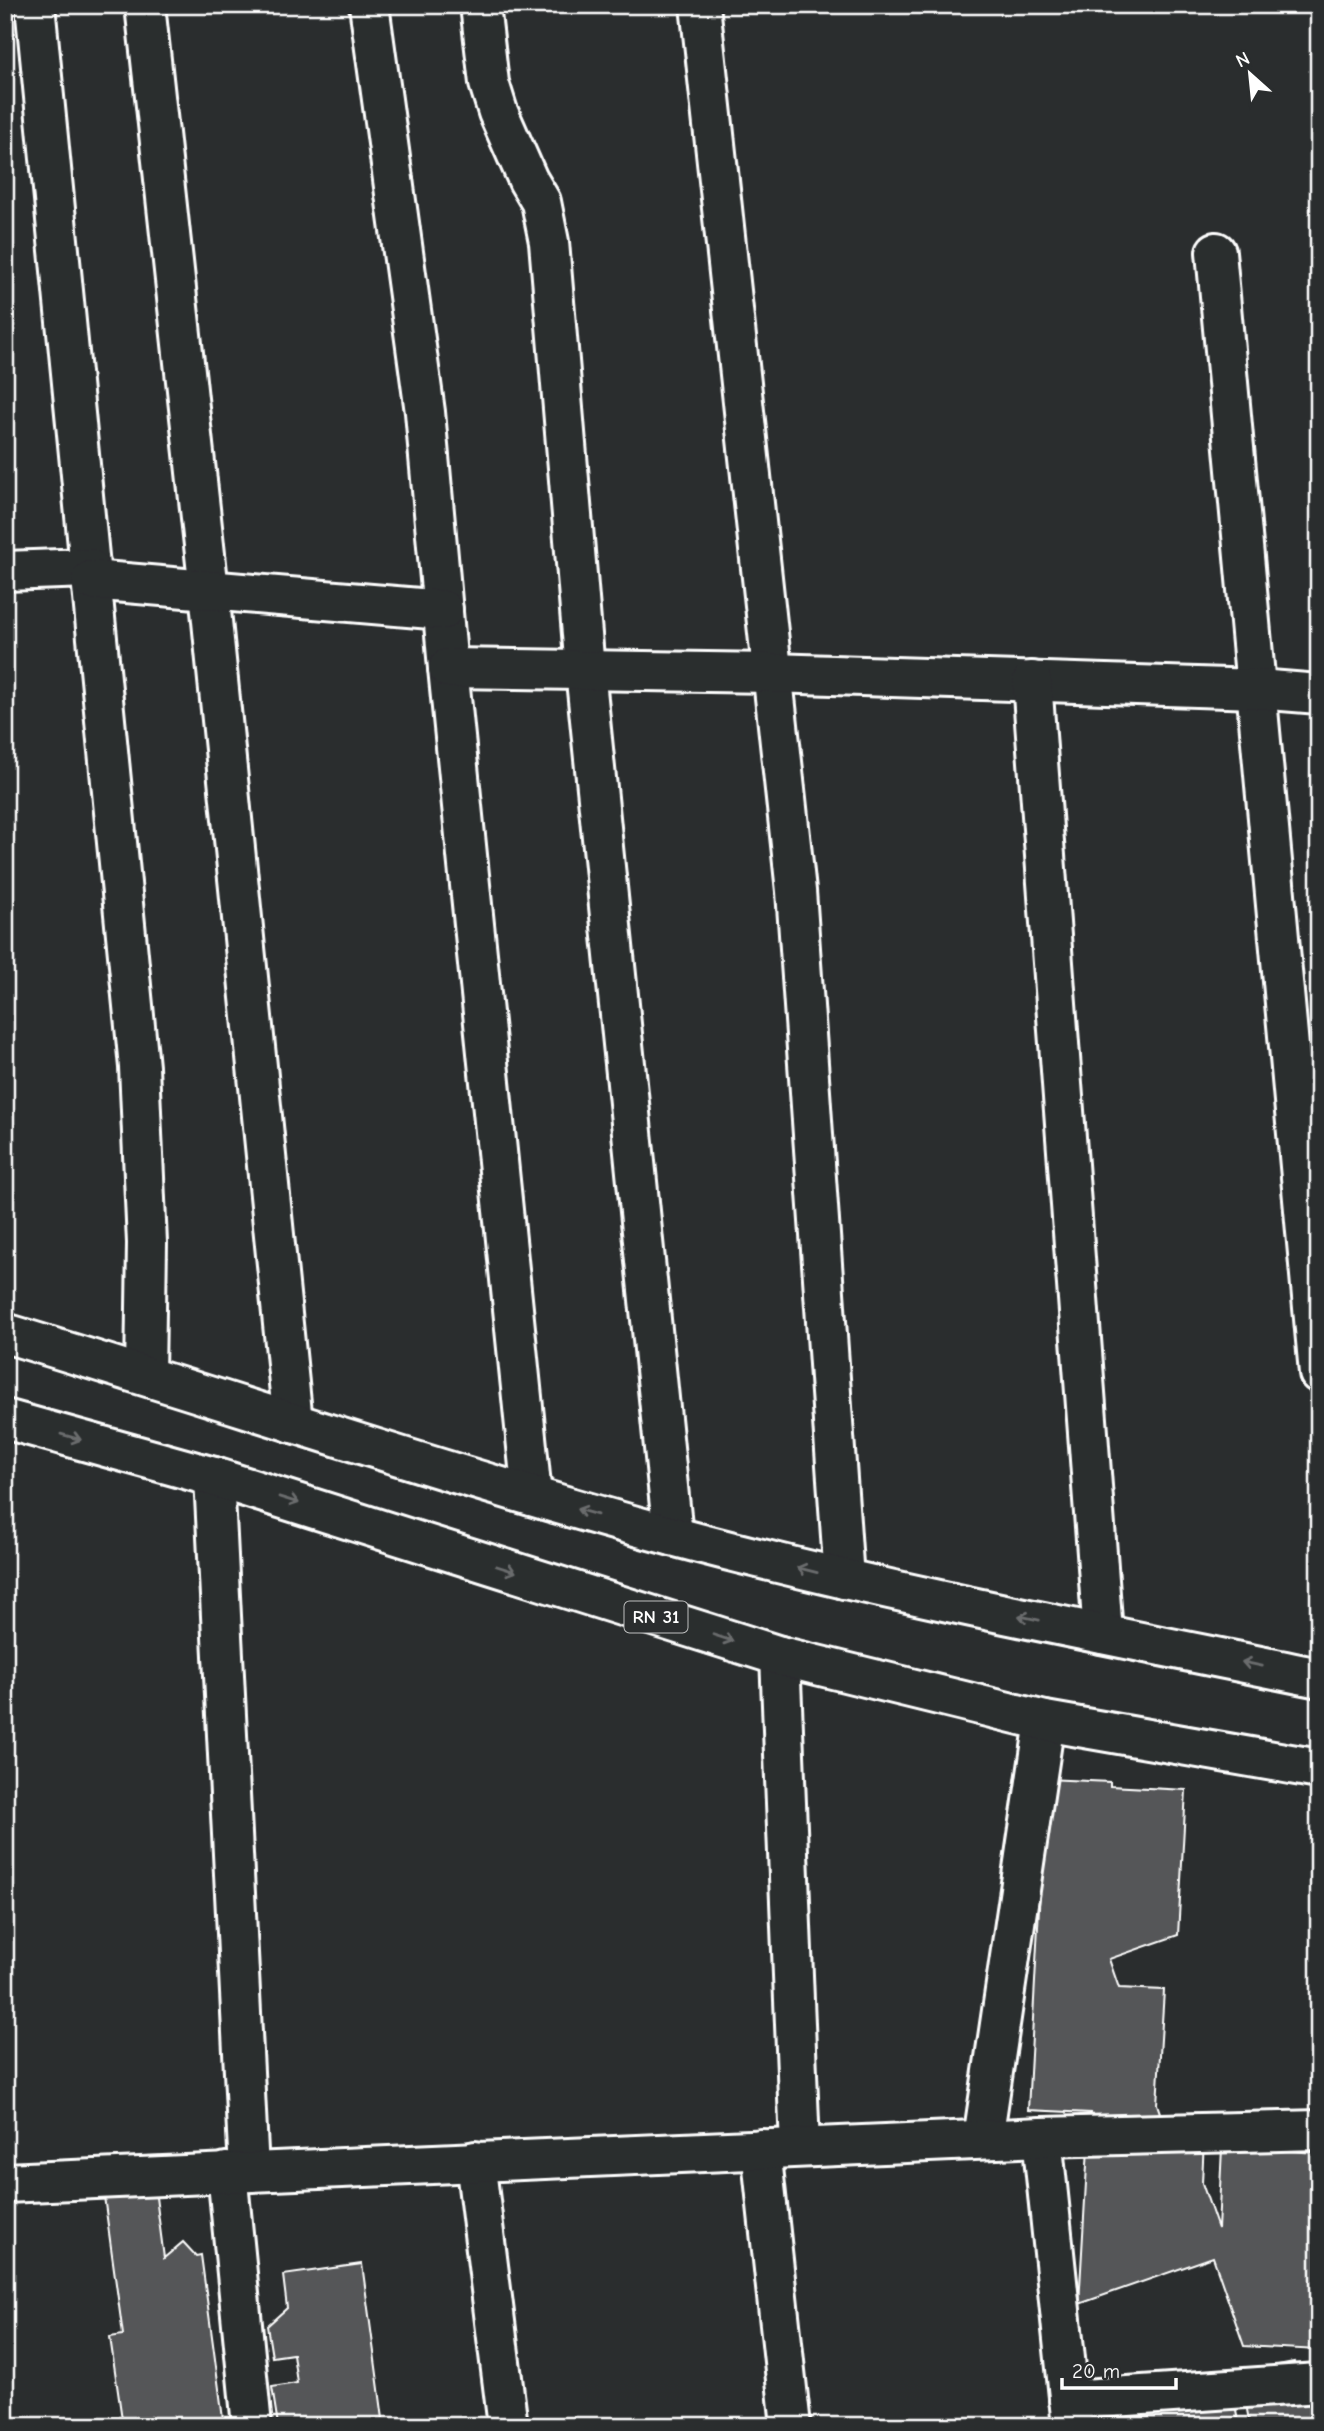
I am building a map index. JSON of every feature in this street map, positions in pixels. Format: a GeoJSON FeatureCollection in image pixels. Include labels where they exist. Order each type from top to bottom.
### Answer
{"type":"FeatureCollection","features":[{"type":"Feature","properties":{"kind":"main road"},"geometry":{"type":"LineString","coordinates":[[35,5],[139,1067],[147,1243],[145,1375]]}},
{"type":"Feature","properties":{"kind":"main road"},"geometry":{"type":"LineString","coordinates":[[145,5],[209,591],[292,1423]]}},
{"type":"Feature","properties":{"kind":"main road"},"geometry":{"type":"LineString","coordinates":[[369,5],[425,412],[448,668],[532,1496]]}},
{"type":"Feature","properties":{"kind":"main road"},"geometry":{"type":"LineString","coordinates":[[480,5],[488,83],[527,180],[541,202],[548,230],[585,670],[673,1536]]}},
{"type":"Feature","properties":{"kind":"main road"},"geometry":{"type":"LineString","coordinates":[[700,5],[796,891],[844,1579]]}},
{"type":"Feature","properties":{"kind":"main road"},"geometry":{"type":"LineString","coordinates":[[1216,252],[1319,1373]]}},
{"type":"Feature","properties":{"kind":"main road"},"geometry":{"type":"LineString","coordinates":[[5,571],[90,574],[209,591],[443,610]]}},
{"type":"Feature","properties":{"kind":"main road"},"geometry":{"type":"LineString","coordinates":[[448,668],[772,673],[1257,689],[1319,694]]}},
{"type":"Feature","properties":{"kind":"main road"},"geometry":{"type":"LineString","coordinates":[[1031,681],[1103,1634]]}},
{"type":"Feature","properties":{"kind":"main road"},"geometry":{"type":"LineString","coordinates":[[5,1333],[532,1496],[673,1536],[844,1579],[1319,1678]]}},
{"type":"Feature","properties":{"kind":"main road","name":"RN 31"},"geometry":{"type":"LineString","coordinates":[[5,1419],[214,1477],[780,1657],[1045,1721],[1319,1769]]}},
{"type":"Feature","properties":{"kind":"main road"},"geometry":{"type":"LineString","coordinates":[[214,1477],[238,2172],[252,2426]]}},
{"type":"Feature","properties":{"kind":"main road"},"geometry":{"type":"LineString","coordinates":[[780,1657],[800,2147]]}},
{"type":"Feature","properties":{"kind":"main road"},"geometry":{"type":"LineString","coordinates":[[983,2140],[1045,1721]]}},
{"type":"Feature","properties":{"kind":"main road"},"geometry":{"type":"LineString","coordinates":[[5,2183],[1042,2137],[1319,2130]]}},
{"type":"Feature","properties":{"kind":"main road"},"geometry":{"type":"LineString","coordinates":[[1042,2137],[1070,2413],[1319,2383]]}},
{"type":"Feature","properties":{"kind":"main road"},"geometry":{"type":"LineString","coordinates":[[761,2149],[790,2426]]}},
{"type":"Feature","properties":{"kind":"main road"},"geometry":{"type":"LineString","coordinates":[[475,2161],[508,2426]]}},
{"type":"Feature","properties":{"kind":"building"},"geometry":{"type":"Polygon","coordinates":[[[1046,1779],[1186,1790],[1178,1935],[1109,1959],[1119,1988],[1164,1990],[1157,2104],[1168,2136],[1204,2138],[1202,2183],[1218,2229],[1222,2148],[1278,2129],[1286,2151],[1319,2153],[1319,2350],[1244,2346],[1213,2257],[1079,2304],[1090,2113],[1028,2110],[1046,1779]]]}},
{"type":"Feature","properties":{"kind":"building"},"geometry":{"type":"Polygon","coordinates":[[[154,2182],[164,2258],[183,2242],[196,2256],[201,2255],[224,2426],[123,2426],[110,2337],[123,2335],[103,2189],[154,2182]]]}},
{"type":"Feature","properties":{"kind":"building"},"geometry":{"type":"Polygon","coordinates":[[[362,2264],[384,2426],[301,2426],[301,2422],[278,2425],[272,2387],[297,2383],[293,2354],[272,2357],[267,2326],[287,2308],[283,2275],[362,2264]]]}},
{"type":"Feature","properties":{"kind":"building"},"geometry":{"type":"Polygon","coordinates":[[[1294,2362],[1301,2397],[1319,2393],[1319,2426],[1250,2426],[1240,2372],[1294,2362]]]}},
{"type":"Feature","properties":{"kind":"building"},"geometry":{"type":"Polygon","coordinates":[[[1098,2396],[1234,2401],[1238,2421],[1227,2423],[1228,2426],[1102,2426],[1098,2396]]]}}]}
